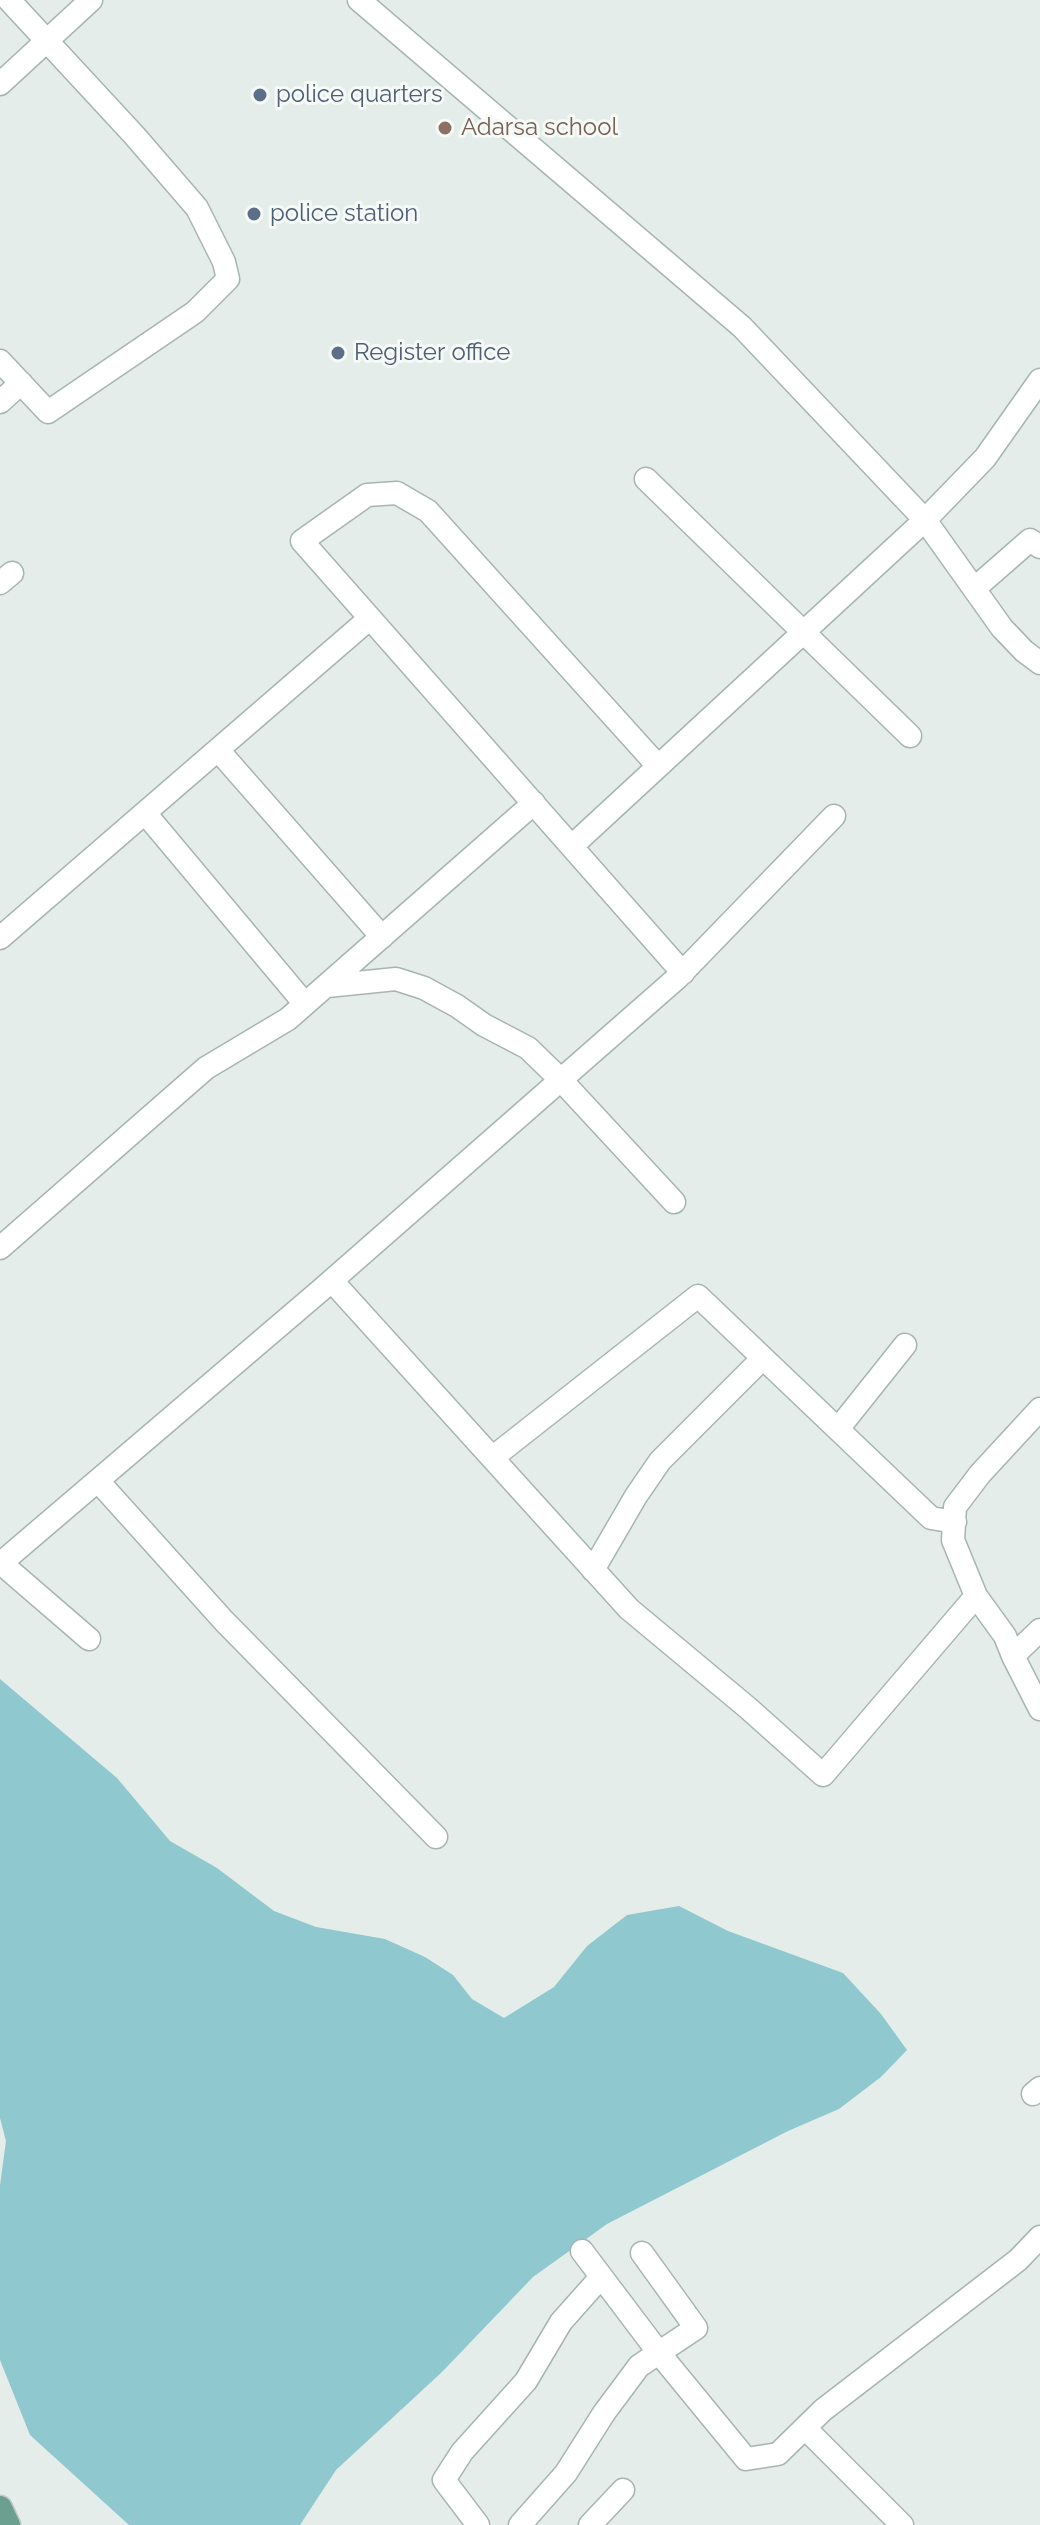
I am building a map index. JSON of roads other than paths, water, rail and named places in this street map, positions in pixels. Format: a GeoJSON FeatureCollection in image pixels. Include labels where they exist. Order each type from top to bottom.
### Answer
{"type":"FeatureCollection","features":[{"type":"Feature","properties":{"kind":"main road"},"geometry":{"type":"LineString","coordinates":[[0,2508],[8,2525]]}},
{"type":"Feature","properties":{"kind":"street"},"geometry":{"type":"LineString","coordinates":[[0,361],[48,412],[195,312],[228,279],[224,262],[197,208],[9,0]]}},
{"type":"Feature","properties":{"kind":"street"},"geometry":{"type":"LineString","coordinates":[[0,84],[91,0]]}},
{"type":"Feature","properties":{"kind":"street"},"geometry":{"type":"LineString","coordinates":[[359,0],[742,327],[925,520],[1002,628],[1040,663]]}},
{"type":"Feature","properties":{"kind":"street"},"geometry":{"type":"LineString","coordinates":[[572,846],[925,520],[985,458],[1040,380]]}},
{"type":"Feature","properties":{"kind":"street"},"geometry":{"type":"LineString","coordinates":[[0,402],[21,383]]}},
{"type":"Feature","properties":{"kind":"street"},"geometry":{"type":"LineString","coordinates":[[646,479],[910,736]]}},
{"type":"Feature","properties":{"kind":"street"},"geometry":{"type":"LineString","coordinates":[[658,766],[428,511],[397,493],[367,495],[302,541],[683,973]]}},
{"type":"Feature","properties":{"kind":"street"},"geometry":{"type":"LineString","coordinates":[[974,589],[1030,540],[1038,543]]}},
{"type":"Feature","properties":{"kind":"street"},"geometry":{"type":"LineString","coordinates":[[0,938],[369,619]]}},
{"type":"Feature","properties":{"kind":"street"},"geometry":{"type":"LineString","coordinates":[[218,750],[382,937]]}},
{"type":"Feature","properties":{"kind":"street"},"geometry":{"type":"LineString","coordinates":[[0,1248],[206,1068],[254,1041],[327,986],[534,803]]}},
{"type":"Feature","properties":{"kind":"street"},"geometry":{"type":"LineString","coordinates":[[145,813],[305,1004]]}},
{"type":"Feature","properties":{"kind":"street"},"geometry":{"type":"LineString","coordinates":[[89,1639],[0,1564],[332,1281],[683,973],[834,816]]}},
{"type":"Feature","properties":{"kind":"street"},"geometry":{"type":"LineString","coordinates":[[327,986],[396,979],[424,988],[528,1048],[674,1202]]}},
{"type":"Feature","properties":{"kind":"street"},"geometry":{"type":"LineString","coordinates":[[332,1281],[629,1609],[823,1775],[976,1596]]}},
{"type":"Feature","properties":{"kind":"street"},"geometry":{"type":"LineString","coordinates":[[492,1458],[698,1296],[931,1518],[955,1522]]}},
{"type":"Feature","properties":{"kind":"street"},"geometry":{"type":"LineString","coordinates":[[838,1429],[905,1345]]}},
{"type":"Feature","properties":{"kind":"street"},"geometry":{"type":"LineString","coordinates":[[593,1570],[660,1461],[763,1358]]}},
{"type":"Feature","properties":{"kind":"street"},"geometry":{"type":"LineString","coordinates":[[1040,1409],[955,1507],[953,1540],[976,1596],[1005,1636],[1040,1709]]}},
{"type":"Feature","properties":{"kind":"street"},"geometry":{"type":"LineString","coordinates":[[98,1481],[224,1621],[436,1837]]}},
{"type":"Feature","properties":{"kind":"street"},"geometry":{"type":"LineString","coordinates":[[1013,1656],[1040,1630]]}},
{"type":"Feature","properties":{"kind":"street"},"geometry":{"type":"LineString","coordinates":[[582,2251],[659,2353],[746,2459],[778,2454],[860,2381],[1018,2260],[1040,2237]]}},
{"type":"Feature","properties":{"kind":"street"},"geometry":{"type":"LineString","coordinates":[[520,2525],[566,2473],[639,2366],[696,2328],[642,2253]]}},
{"type":"Feature","properties":{"kind":"street"},"geometry":{"type":"LineString","coordinates":[[478,2525],[444,2480],[462,2452],[526,2381],[561,2322],[601,2277]]}},
{"type":"Feature","properties":{"kind":"street"},"geometry":{"type":"LineString","coordinates":[[805,2428],[902,2525]]}},
{"type":"Feature","properties":{"kind":"street"},"geometry":{"type":"LineString","coordinates":[[590,2525],[623,2490]]}},
{"type":"Feature","properties":{"kind":"water"},"geometry":{"type":"Polygon","coordinates":[[[0,1679],[117,1778],[170,1841],[217,1868],[274,1911],[316,1927],[385,1939],[425,1957],[453,1975],[472,1999],[504,2018],[554,1987],[587,1946],[627,1915],[679,1906],[728,1931],[843,1973],[881,2014],[907,2050],[881,2077],[839,2109],[788,2131],[607,2224],[533,2277],[442,2372],[336,2470],[300,2525],[129,2525],[30,2435],[0,2360],[0,2185],[6,2141],[0,2118],[0,1679]]]}},
{"type":"Feature","properties":{"kind":"place","name":"police quarters"},"geometry":{"type":"Point","coordinates":[260,95]}},
{"type":"Feature","properties":{"kind":"place","name":"Adarsa school"},"geometry":{"type":"Point","coordinates":[445,128]}},
{"type":"Feature","properties":{"kind":"place","name":"police station"},"geometry":{"type":"Point","coordinates":[254,214]}},
{"type":"Feature","properties":{"kind":"place","name":"Register office"},"geometry":{"type":"Point","coordinates":[338,353]}}]}
